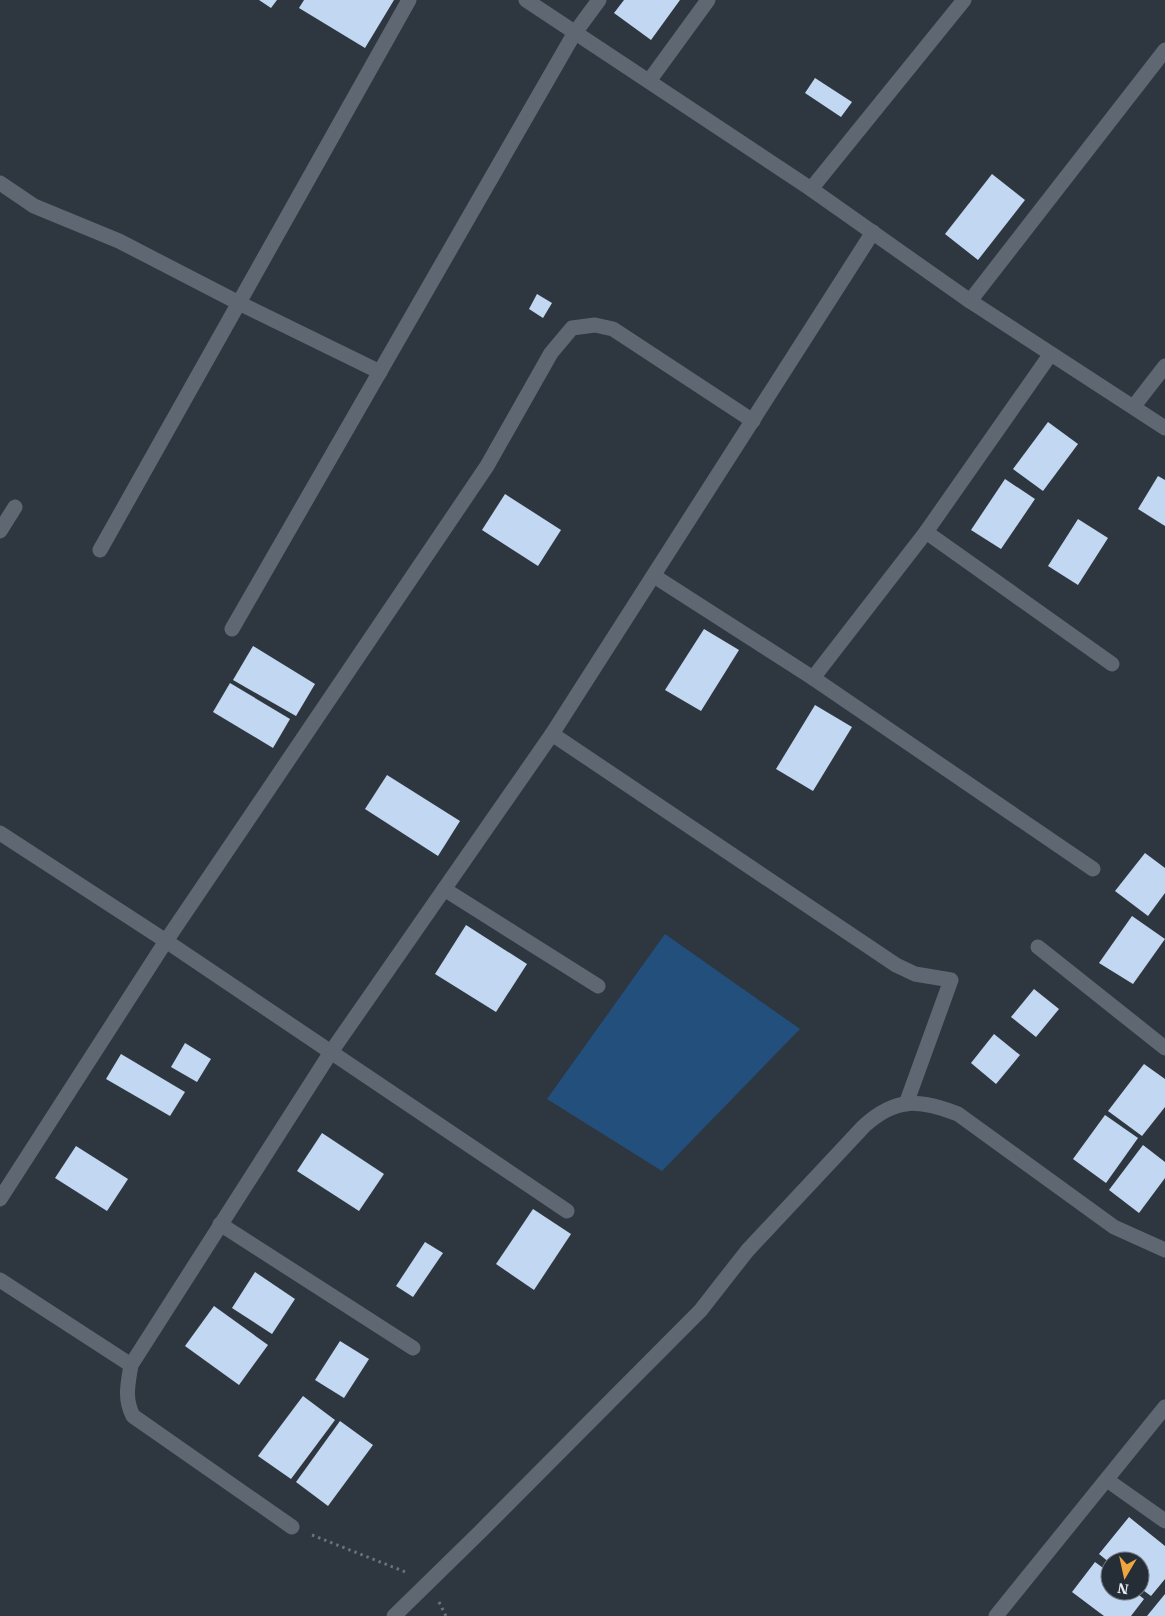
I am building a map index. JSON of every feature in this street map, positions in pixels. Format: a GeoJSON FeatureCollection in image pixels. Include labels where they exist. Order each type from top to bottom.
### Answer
{"type":"FeatureCollection","features":[{"type":"Feature","properties":{"kind":"street"},"geometry":{"type":"LineString","coordinates":[[100,550],[409,0]]}},
{"type":"Feature","properties":{"kind":"street"},"geometry":{"type":"LineString","coordinates":[[526,0],[574,34],[649,81],[812,189],[1050,355],[1134,406],[1165,428]]}},
{"type":"Feature","properties":{"kind":"street"},"geometry":{"type":"LineString","coordinates":[[232,629],[574,34],[598,0]]}},
{"type":"Feature","properties":{"kind":"street"},"geometry":{"type":"LineString","coordinates":[[649,81],[708,0]]}},
{"type":"Feature","properties":{"kind":"street"},"geometry":{"type":"LineString","coordinates":[[812,189],[964,0]]}},
{"type":"Feature","properties":{"kind":"street"},"geometry":{"type":"LineString","coordinates":[[970,301],[1165,50]]}},
{"type":"Feature","properties":{"kind":"street"},"geometry":{"type":"LineString","coordinates":[[0,183],[34,206],[119,241],[239,304],[380,372]]}},
{"type":"Feature","properties":{"kind":"street"},"geometry":{"type":"LineString","coordinates":[[292,1527],[133,1416],[127,1403],[127,1388],[131,1365],[331,1052],[552,734],[873,232]]}},
{"type":"Feature","properties":{"kind":"street"},"geometry":{"type":"LineString","coordinates":[[0,1199],[166,941],[487,466],[551,353],[572,328],[595,325],[613,329],[753,421]]}},
{"type":"Feature","properties":{"kind":"street"},"geometry":{"type":"LineString","coordinates":[[813,678],[926,532],[1050,355]]}},
{"type":"Feature","properties":{"kind":"street"},"geometry":{"type":"LineString","coordinates":[[1134,406],[1165,366]]}},
{"type":"Feature","properties":{"kind":"street"},"geometry":{"type":"LineString","coordinates":[[0,531],[15,508]]}},
{"type":"Feature","properties":{"kind":"street"},"geometry":{"type":"LineString","coordinates":[[926,532],[1112,664]]}},
{"type":"Feature","properties":{"kind":"street"},"geometry":{"type":"LineString","coordinates":[[654,576],[813,678],[1093,869]]}},
{"type":"Feature","properties":{"kind":"street"},"geometry":{"type":"LineString","coordinates":[[552,734],[896,965],[915,974],[951,980],[906,1104]]}},
{"type":"Feature","properties":{"kind":"street"},"geometry":{"type":"LineString","coordinates":[[1,836],[166,941],[567,1211]]}},
{"type":"Feature","properties":{"kind":"street"},"geometry":{"type":"LineString","coordinates":[[444,889],[598,986]]}},
{"type":"Feature","properties":{"kind":"street"},"geometry":{"type":"LineString","coordinates":[[1038,947],[1165,1048]]}},
{"type":"Feature","properties":{"kind":"street"},"geometry":{"type":"LineString","coordinates":[[394,1616],[700,1310],[747,1251],[864,1126],[880,1112],[906,1104],[930,1103],[958,1114],[1114,1226],[1165,1250]]}},
{"type":"Feature","properties":{"kind":"street"},"geometry":{"type":"LineString","coordinates":[[220,1224],[413,1348]]}},
{"type":"Feature","properties":{"kind":"street"},"geometry":{"type":"LineString","coordinates":[[0,1280],[131,1365]]}},
{"type":"Feature","properties":{"kind":"street"},"geometry":{"type":"LineString","coordinates":[[996,1616],[1165,1407]]}},
{"type":"Feature","properties":{"kind":"street"},"geometry":{"type":"LineString","coordinates":[[1106,1480],[1165,1521]]}},
{"type":"Feature","properties":{"kind":"path"},"geometry":{"type":"LineString","coordinates":[[292,1527],[430,1581],[446,1616]]}},
{"type":"Feature","properties":{"kind":"shaded area"},"geometry":{"type":"Polygon","coordinates":[[[665,934],[800,1029],[662,1171],[547,1099],[665,934]]]}},
{"type":"Feature","properties":{"kind":"building"},"geometry":{"type":"Polygon","coordinates":[[[259,0],[277,0],[271,8],[259,0]]]}},
{"type":"Feature","properties":{"kind":"building"},"geometry":{"type":"Polygon","coordinates":[[[304,0],[394,0],[365,48],[299,8],[304,0]]]}},
{"type":"Feature","properties":{"kind":"building"},"geometry":{"type":"Polygon","coordinates":[[[624,0],[680,0],[651,40],[614,13],[624,0]]]}},
{"type":"Feature","properties":{"kind":"building"},"geometry":{"type":"Polygon","coordinates":[[[815,78],[852,102],[841,117],[805,93],[815,78]]]}},
{"type":"Feature","properties":{"kind":"building"},"geometry":{"type":"Polygon","coordinates":[[[992,174],[1025,200],[978,260],[945,234],[992,174]]]}},
{"type":"Feature","properties":{"kind":"building"},"geometry":{"type":"Polygon","coordinates":[[[537,294],[552,303],[543,318],[529,309],[537,294]]]}},
{"type":"Feature","properties":{"kind":"building"},"geometry":{"type":"Polygon","coordinates":[[[1048,422],[1078,444],[1043,491],[1013,469],[1048,422]]]}},
{"type":"Feature","properties":{"kind":"building"},"geometry":{"type":"Polygon","coordinates":[[[1158,476],[1165,480],[1165,526],[1138,509],[1158,476]]]}},
{"type":"Feature","properties":{"kind":"building"},"geometry":{"type":"Polygon","coordinates":[[[1005,479],[1035,499],[1001,549],[971,530],[1005,479]]]}},
{"type":"Feature","properties":{"kind":"building"},"geometry":{"type":"Polygon","coordinates":[[[505,494],[561,530],[538,566],[482,530],[505,494]]]}},
{"type":"Feature","properties":{"kind":"building"},"geometry":{"type":"Polygon","coordinates":[[[1078,519],[1108,538],[1078,585],[1048,566],[1078,519]]]}},
{"type":"Feature","properties":{"kind":"building"},"geometry":{"type":"Polygon","coordinates":[[[704,629],[739,650],[701,711],[665,690],[704,629]]]}},
{"type":"Feature","properties":{"kind":"building"},"geometry":{"type":"Polygon","coordinates":[[[253,646],[315,684],[296,716],[233,680],[253,646]]]}},
{"type":"Feature","properties":{"kind":"building"},"geometry":{"type":"Polygon","coordinates":[[[230,683],[290,719],[273,748],[213,712],[230,683]]]}},
{"type":"Feature","properties":{"kind":"building"},"geometry":{"type":"Polygon","coordinates":[[[815,705],[852,727],[813,791],[776,769],[815,705]]]}},
{"type":"Feature","properties":{"kind":"building"},"geometry":{"type":"Polygon","coordinates":[[[387,775],[460,821],[438,856],[365,809],[387,775]]]}},
{"type":"Feature","properties":{"kind":"building"},"geometry":{"type":"Polygon","coordinates":[[[1145,853],[1165,868],[1165,893],[1148,916],[1115,891],[1145,853]]]}},
{"type":"Feature","properties":{"kind":"building"},"geometry":{"type":"Polygon","coordinates":[[[1132,916],[1165,939],[1133,984],[1099,963],[1132,916]]]}},
{"type":"Feature","properties":{"kind":"building"},"geometry":{"type":"Polygon","coordinates":[[[466,925],[527,964],[496,1012],[435,974],[466,925]]]}},
{"type":"Feature","properties":{"kind":"building"},"geometry":{"type":"Polygon","coordinates":[[[1034,989],[1059,1009],[1036,1037],[1011,1017],[1034,989]]]}},
{"type":"Feature","properties":{"kind":"building"},"geometry":{"type":"Polygon","coordinates":[[[994,1034],[1020,1055],[996,1084],[971,1063],[994,1034]]]}},
{"type":"Feature","properties":{"kind":"building"},"geometry":{"type":"Polygon","coordinates":[[[185,1043],[211,1059],[197,1082],[171,1067],[185,1043]]]}},
{"type":"Feature","properties":{"kind":"building"},"geometry":{"type":"Polygon","coordinates":[[[121,1054],[185,1092],[170,1116],[106,1079],[121,1054]]]}},
{"type":"Feature","properties":{"kind":"building"},"geometry":{"type":"Polygon","coordinates":[[[1144,1064],[1165,1079],[1165,1107],[1142,1136],[1108,1111],[1144,1064]]]}},
{"type":"Feature","properties":{"kind":"building"},"geometry":{"type":"Polygon","coordinates":[[[1105,1115],[1138,1138],[1106,1183],[1073,1159],[1105,1115]]]}},
{"type":"Feature","properties":{"kind":"building"},"geometry":{"type":"Polygon","coordinates":[[[322,1133],[384,1174],[359,1211],[297,1171],[322,1133]]]}},
{"type":"Feature","properties":{"kind":"building"},"geometry":{"type":"Polygon","coordinates":[[[1143,1145],[1165,1162],[1165,1178],[1139,1213],[1109,1190],[1143,1145]]]}},
{"type":"Feature","properties":{"kind":"building"},"geometry":{"type":"Polygon","coordinates":[[[76,1146],[128,1179],[107,1211],[55,1178],[76,1146]]]}},
{"type":"Feature","properties":{"kind":"building"},"geometry":{"type":"Polygon","coordinates":[[[533,1209],[571,1234],[534,1290],[496,1264],[533,1209]]]}},
{"type":"Feature","properties":{"kind":"building"},"geometry":{"type":"Polygon","coordinates":[[[425,1242],[443,1253],[413,1297],[396,1286],[425,1242]]]}},
{"type":"Feature","properties":{"kind":"building"},"geometry":{"type":"Polygon","coordinates":[[[255,1272],[295,1299],[272,1334],[232,1308],[255,1272]]]}},
{"type":"Feature","properties":{"kind":"building"},"geometry":{"type":"Polygon","coordinates":[[[214,1306],[268,1345],[239,1385],[185,1346],[214,1306]]]}},
{"type":"Feature","properties":{"kind":"building"},"geometry":{"type":"Polygon","coordinates":[[[340,1341],[369,1359],[344,1398],[315,1380],[340,1341]]]}},
{"type":"Feature","properties":{"kind":"building"},"geometry":{"type":"Polygon","coordinates":[[[303,1396],[335,1420],[291,1479],[258,1456],[303,1396]]]}},
{"type":"Feature","properties":{"kind":"building"},"geometry":{"type":"Polygon","coordinates":[[[340,1421],[373,1445],[328,1506],[296,1482],[340,1421]]]}},
{"type":"Feature","properties":{"kind":"building"},"geometry":{"type":"Polygon","coordinates":[[[1129,1517],[1165,1546],[1165,1579],[1151,1596],[1150,1551],[1101,1551],[1129,1517]]]}},
{"type":"Feature","properties":{"kind":"building"},"geometry":{"type":"Polygon","coordinates":[[[1095,1562],[1100,1566],[1100,1601],[1142,1601],[1131,1616],[1104,1616],[1072,1592],[1095,1562]]]}},
{"type":"Feature","properties":{"kind":"building"},"geometry":{"type":"Polygon","coordinates":[[[1165,1594],[1165,1616],[1147,1616],[1165,1594]]]}}]}
